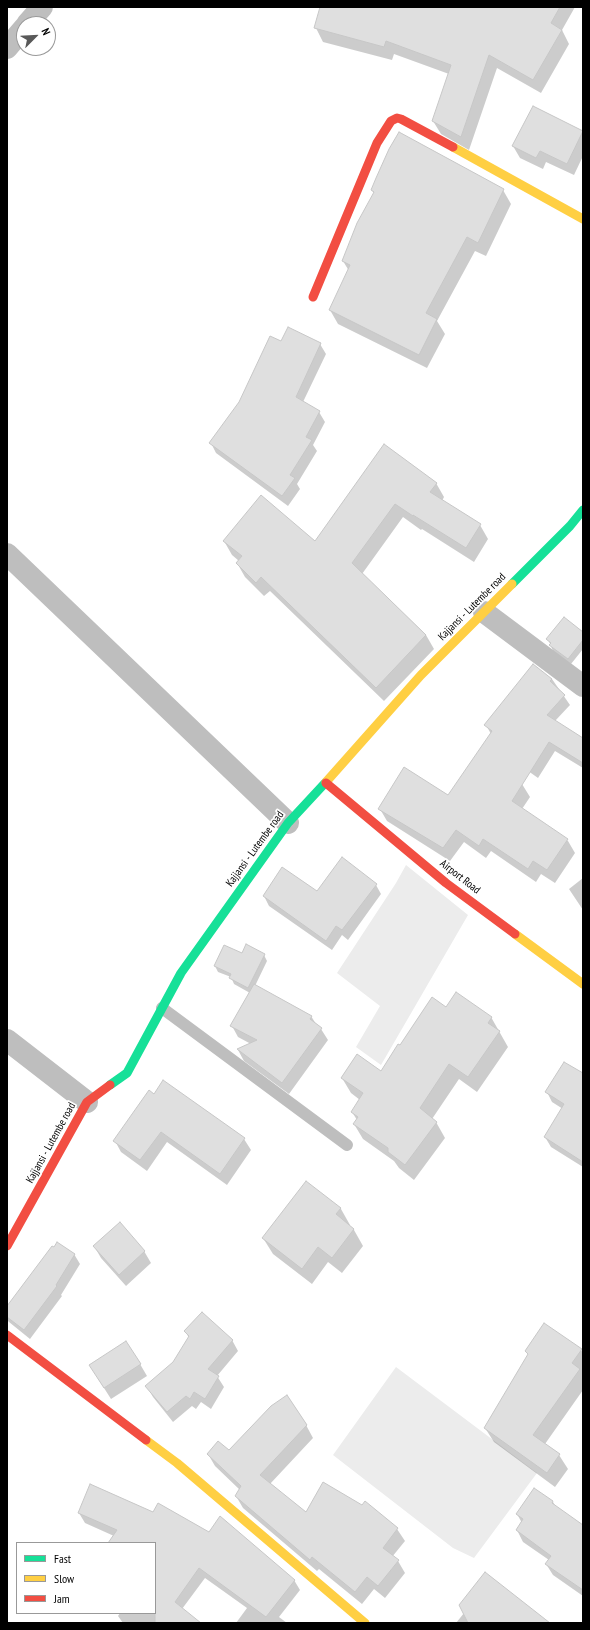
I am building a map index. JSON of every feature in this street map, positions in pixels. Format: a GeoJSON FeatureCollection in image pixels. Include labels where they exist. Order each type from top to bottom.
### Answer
{"type":"FeatureCollection","features":[{"type":"Feature","properties":{"kind":"street"},"geometry":{"type":"LineString","coordinates":[[35,16],[42,7]]}},
{"type":"Feature","properties":{"kind":"street"},"geometry":{"type":"LineString","coordinates":[[7,48],[16,37]]}},
{"type":"Feature","properties":{"kind":"street"},"geometry":{"type":"LineString","coordinates":[[313,297],[377,143],[392,121],[397,118],[414,125],[583,219]]}},
{"type":"Feature","properties":{"kind":"street","name":"Kajjansi - Lutembe road"},"geometry":{"type":"LineString","coordinates":[[7,1246],[87,1102],[127,1073],[181,973],[288,823],[326,783],[421,675],[570,526],[583,510]]}},
{"type":"Feature","properties":{"kind":"street"},"geometry":{"type":"LineString","coordinates":[[7,554],[288,823]]}},
{"type":"Feature","properties":{"kind":"street"},"geometry":{"type":"LineString","coordinates":[[484,612],[583,686]]}},
{"type":"Feature","properties":{"kind":"street","name":"Airport Road"},"geometry":{"type":"LineString","coordinates":[[326,783],[446,883],[583,984]]}},
{"type":"Feature","properties":{"kind":"street"},"geometry":{"type":"LineString","coordinates":[[7,1040],[87,1102]]}},
{"type":"Feature","properties":{"kind":"street"},"geometry":{"type":"LineString","coordinates":[[7,1335],[176,1463],[365,1623]]}},
{"type":"Feature","properties":{"kind":"lane"},"geometry":{"type":"LineString","coordinates":[[162,1008],[347,1145]]}},
{"type":"Feature","properties":{"kind":"shaded area"},"geometry":{"type":"Polygon","coordinates":[[[406,865],[468,915],[381,1065],[356,1047],[380,1006],[337,973],[396,883],[406,865]]]}},
{"type":"Feature","properties":{"kind":"shaded area"},"geometry":{"type":"Polygon","coordinates":[[[396,1367],[537,1473],[474,1558],[453,1548],[333,1455],[396,1367]]]}},
{"type":"Feature","properties":{"kind":"building"},"geometry":{"type":"Polygon","coordinates":[[[320,7],[560,7],[551,23],[562,30],[533,80],[489,55],[461,137],[432,121],[451,65],[386,41],[384,47],[314,28],[320,7]]]}},
{"type":"Feature","properties":{"kind":"building"},"geometry":{"type":"Polygon","coordinates":[[[533,106],[583,131],[567,164],[540,151],[536,158],[512,146],[533,106]]]}},
{"type":"Feature","properties":{"kind":"building"},"geometry":{"type":"Polygon","coordinates":[[[399,132],[504,189],[478,243],[467,237],[426,313],[437,319],[419,355],[329,310],[350,265],[342,261],[357,223],[374,192],[371,190],[376,178],[389,149],[399,132]]]}},
{"type":"Feature","properties":{"kind":"building"},"geometry":{"type":"Polygon","coordinates":[[[288,327],[321,343],[296,397],[320,411],[306,437],[312,440],[290,475],[295,478],[282,496],[209,443],[239,402],[270,336],[281,341],[288,327]]]}},
{"type":"Feature","properties":{"kind":"building"},"geometry":{"type":"Polygon","coordinates":[[[384,444],[437,483],[430,492],[481,524],[466,548],[395,504],[352,563],[426,635],[376,688],[261,577],[256,583],[236,563],[242,556],[223,541],[261,495],[315,541],[384,444]]]}},
{"type":"Feature","properties":{"kind":"building"},"geometry":{"type":"Polygon","coordinates":[[[564,617],[583,632],[583,640],[568,659],[549,645],[551,643],[546,639],[564,617]]]}},
{"type":"Feature","properties":{"kind":"building"},"geometry":{"type":"Polygon","coordinates":[[[533,664],[552,679],[550,681],[565,695],[547,715],[583,738],[583,763],[549,742],[512,801],[568,839],[547,870],[533,861],[528,869],[483,839],[479,846],[456,830],[443,848],[378,809],[404,767],[448,795],[492,731],[484,725],[533,664]]]}},
{"type":"Feature","properties":{"kind":"building"},"geometry":{"type":"Polygon","coordinates":[[[342,857],[377,884],[342,930],[336,926],[326,941],[263,896],[282,867],[317,891],[342,857]]]}},
{"type":"Feature","properties":{"kind":"building"},"geometry":{"type":"Polygon","coordinates":[[[246,944],[265,954],[248,988],[229,978],[231,974],[214,966],[224,945],[242,953],[246,944]]]}},
{"type":"Feature","properties":{"kind":"building"},"geometry":{"type":"Polygon","coordinates":[[[254,984],[312,1016],[310,1019],[322,1028],[282,1083],[237,1049],[257,1040],[230,1026],[254,984]]]}},
{"type":"Feature","properties":{"kind":"building"},"geometry":{"type":"Polygon","coordinates":[[[456,992],[492,1017],[488,1023],[500,1031],[468,1077],[449,1064],[420,1108],[437,1122],[405,1165],[388,1152],[388,1148],[353,1124],[358,1117],[351,1112],[363,1093],[341,1078],[357,1054],[381,1071],[398,1044],[400,1045],[432,997],[446,1007],[456,992]]]}},
{"type":"Feature","properties":{"kind":"building"},"geometry":{"type":"Polygon","coordinates":[[[564,1062],[583,1073],[583,1162],[544,1137],[564,1104],[545,1092],[564,1062]]]}},
{"type":"Feature","properties":{"kind":"building"},"geometry":{"type":"Polygon","coordinates":[[[163,1080],[245,1138],[220,1174],[161,1132],[140,1160],[113,1141],[149,1090],[154,1094],[163,1080]]]}},
{"type":"Feature","properties":{"kind":"building"},"geometry":{"type":"Polygon","coordinates":[[[306,1181],[341,1208],[336,1214],[354,1229],[332,1258],[318,1247],[302,1269],[262,1238],[306,1181]]]}},
{"type":"Feature","properties":{"kind":"building"},"geometry":{"type":"Polygon","coordinates":[[[120,1222],[145,1251],[119,1275],[93,1246],[120,1222]]]}},
{"type":"Feature","properties":{"kind":"building"},"geometry":{"type":"Polygon","coordinates":[[[57,1242],[75,1254],[56,1285],[57,1286],[24,1330],[7,1317],[7,1306],[52,1246],[54,1247],[57,1242]]]}},
{"type":"Feature","properties":{"kind":"building"},"geometry":{"type":"Polygon","coordinates":[[[202,1312],[233,1340],[208,1369],[219,1376],[205,1399],[194,1392],[190,1399],[186,1396],[167,1412],[145,1386],[173,1362],[189,1336],[184,1331],[202,1312]]]}},
{"type":"Feature","properties":{"kind":"building"},"geometry":{"type":"Polygon","coordinates":[[[544,1323],[582,1349],[572,1363],[580,1369],[533,1435],[560,1454],[547,1473],[484,1428],[528,1354],[525,1351],[544,1323]]]}},
{"type":"Feature","properties":{"kind":"building"},"geometry":{"type":"Polygon","coordinates":[[[126,1341],[141,1364],[104,1388],[89,1365],[126,1341]]]}},
{"type":"Feature","properties":{"kind":"building"},"geometry":{"type":"Polygon","coordinates":[[[287,1395],[307,1425],[260,1475],[306,1512],[323,1482],[362,1505],[365,1501],[398,1528],[383,1548],[399,1560],[378,1586],[367,1577],[355,1592],[312,1557],[310,1560],[235,1496],[241,1486],[207,1454],[218,1441],[229,1450],[271,1406],[287,1395]]]}},
{"type":"Feature","properties":{"kind":"building"},"geometry":{"type":"Polygon","coordinates":[[[90,1484],[153,1512],[158,1503],[209,1532],[220,1516],[295,1580],[266,1617],[199,1568],[175,1602],[201,1623],[155,1623],[156,1542],[109,1542],[117,1530],[78,1513],[90,1484]]]}},
{"type":"Feature","properties":{"kind":"building"},"geometry":{"type":"Polygon","coordinates":[[[534,1488],[583,1525],[583,1590],[545,1564],[551,1556],[516,1530],[523,1519],[516,1514],[534,1488]]]}},
{"type":"Feature","properties":{"kind":"building"},"geometry":{"type":"Polygon","coordinates":[[[485,1572],[550,1623],[468,1623],[459,1605],[485,1572]]]}},
{"type":"Feature","properties":{"kind":"traffic: fast"},"geometry":{"type":"LineString","coordinates":[[512,584],[570,526],[583,510]]}},
{"type":"Feature","properties":{"kind":"traffic: fast"},"geometry":{"type":"LineString","coordinates":[[110,1085],[127,1073],[181,973],[288,823],[326,782]]}},
{"type":"Feature","properties":{"kind":"traffic: slow"},"geometry":{"type":"LineString","coordinates":[[453,147],[583,219]]}},
{"type":"Feature","properties":{"kind":"traffic: slow"},"geometry":{"type":"LineString","coordinates":[[326,782],[421,675],[512,584]]}},
{"type":"Feature","properties":{"kind":"traffic: slow"},"geometry":{"type":"LineString","coordinates":[[515,934],[583,984]]}},
{"type":"Feature","properties":{"kind":"traffic: slow"},"geometry":{"type":"LineString","coordinates":[[146,1440],[177,1463],[365,1623]]}},
{"type":"Feature","properties":{"kind":"traffic: jam"},"geometry":{"type":"LineString","coordinates":[[313,297],[377,143],[391,121],[397,118],[401,119],[453,147]]}},
{"type":"Feature","properties":{"kind":"traffic: jam"},"geometry":{"type":"LineString","coordinates":[[326,783],[446,883],[515,934]]}},
{"type":"Feature","properties":{"kind":"traffic: jam"},"geometry":{"type":"LineString","coordinates":[[7,1246],[87,1102],[110,1085]]}},
{"type":"Feature","properties":{"kind":"traffic: jam"},"geometry":{"type":"LineString","coordinates":[[7,1335],[146,1440]]}}]}
